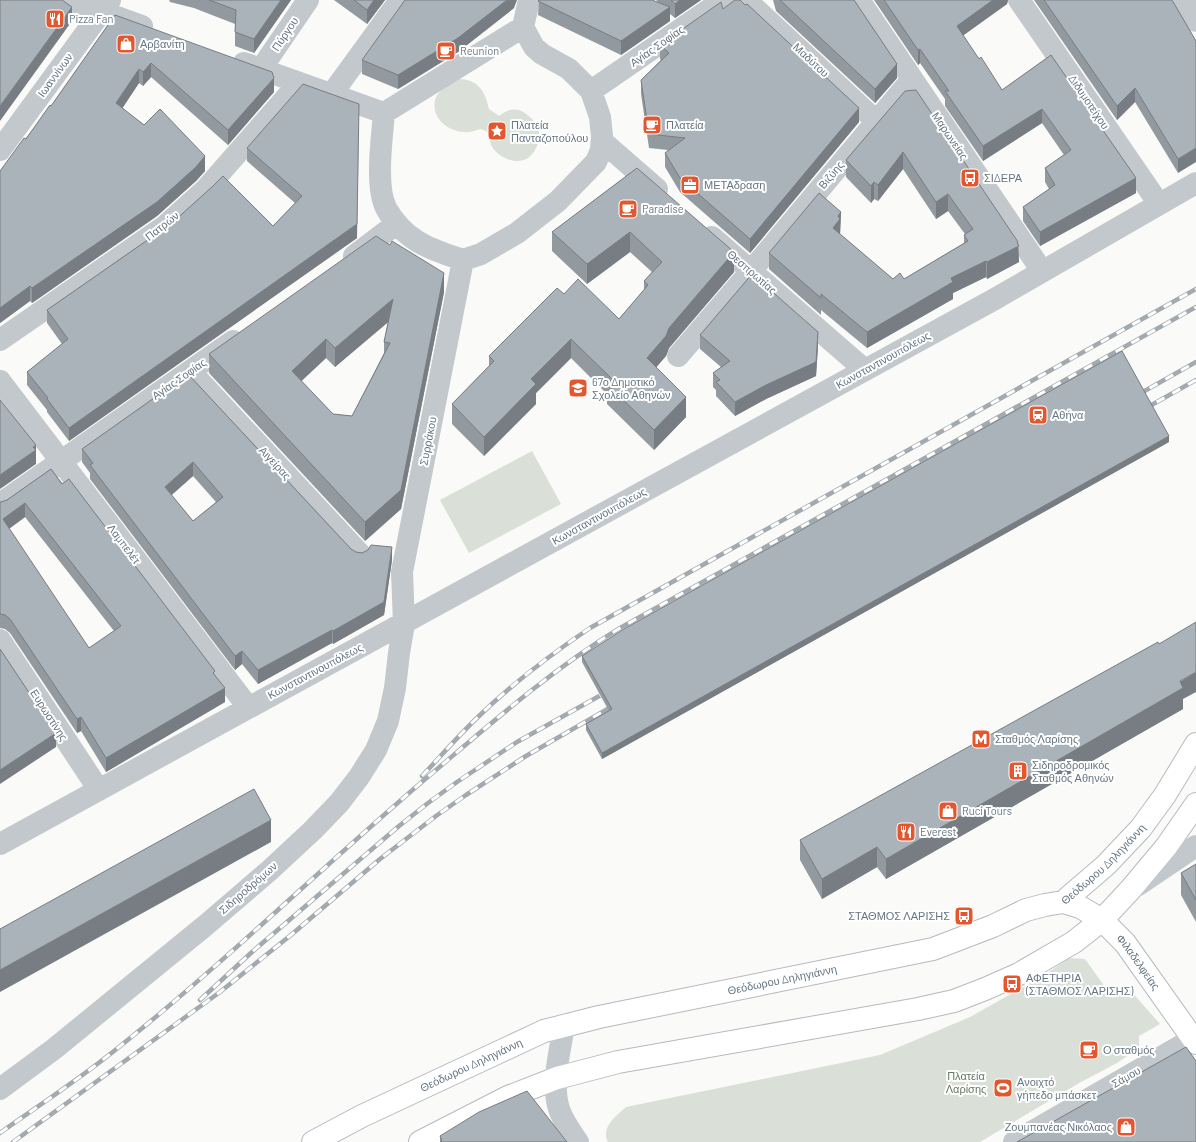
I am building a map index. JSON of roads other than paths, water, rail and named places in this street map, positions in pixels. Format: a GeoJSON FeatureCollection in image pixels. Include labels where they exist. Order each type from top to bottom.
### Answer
{"type":"FeatureCollection","features":[{"type":"Feature","properties":{"kind":"main road","name":"Θεόδωρου Δηληγιάννη"},"geometry":{"type":"LineString","coordinates":[[313,1142],[362,1116],[532,1035],[564,1025],[934,949],[993,926],[1026,910],[1063,902],[1106,864],[1141,828],[1165,795],[1196,744]]}},
{"type":"Feature","properties":{"kind":"main road"},"geometry":{"type":"LineString","coordinates":[[420,1142],[508,1097],[557,1078],[618,1062],[918,1009],[954,1001],[985,989],[1019,974],[1056,954],[1102,920],[1130,890],[1166,847],[1196,804]]}},
{"type":"Feature","properties":{"kind":"main road","name":"Φιλαδελφείας"},"geometry":{"type":"LineString","coordinates":[[1063,902],[1080,907],[1102,920],[1125,943],[1195,1040]]}},
{"type":"Feature","properties":{"kind":"street"},"geometry":{"type":"LineString","coordinates":[[70,0],[106,6],[160,32]]}},
{"type":"Feature","properties":{"kind":"street","name":"Πύργου"},"geometry":{"type":"LineString","coordinates":[[261,69],[308,0]]}},
{"type":"Feature","properties":{"kind":"street"},"geometry":{"type":"LineString","coordinates":[[332,94],[400,0]]}},
{"type":"Feature","properties":{"kind":"street"},"geometry":{"type":"LineString","coordinates":[[384,113],[381,148],[381,187],[386,207],[396,224],[418,242],[463,260],[482,254],[517,233],[558,201],[596,162],[601,150],[602,141],[600,117],[591,91],[569,69],[542,54],[534,47],[523,27],[529,0]]}},
{"type":"Feature","properties":{"kind":"street","name":"Αγίας Σοφίας"},"geometry":{"type":"LineString","coordinates":[[591,91],[723,0]]}},
{"type":"Feature","properties":{"kind":"street","name":"Μαδύτου"},"geometry":{"type":"LineString","coordinates":[[746,0],[876,121]]}},
{"type":"Feature","properties":{"kind":"street","name":"Μαρωνείας"},"geometry":{"type":"LineString","coordinates":[[859,0],[1042,272]]}},
{"type":"Feature","properties":{"kind":"street","name":"Διδυμοτείχου"},"geometry":{"type":"LineString","coordinates":[[1019,0],[1159,204]]}},
{"type":"Feature","properties":{"kind":"street"},"geometry":{"type":"LineString","coordinates":[[1184,0],[1196,21]]}},
{"type":"Feature","properties":{"kind":"street","name":"Ιωαννίνων"},"geometry":{"type":"LineString","coordinates":[[0,150],[106,6]]}},
{"type":"Feature","properties":{"kind":"street"},"geometry":{"type":"LineString","coordinates":[[384,113],[523,27]]}},
{"type":"Feature","properties":{"kind":"street"},"geometry":{"type":"LineString","coordinates":[[225,56],[384,113]]}},
{"type":"Feature","properties":{"kind":"street","name":"Βιζύης"},"geometry":{"type":"LineString","coordinates":[[678,356],[912,79]]}},
{"type":"Feature","properties":{"kind":"street","name":"Πατρών"},"geometry":{"type":"LineString","coordinates":[[0,340],[165,226],[206,190],[299,83]]}},
{"type":"Feature","properties":{"kind":"street"},"geometry":{"type":"LineString","coordinates":[[602,141],[674,204]]}},
{"type":"Feature","properties":{"kind":"street","name":"Κωνσταντινουπόλεως"},"geometry":{"type":"LineString","coordinates":[[0,844],[248,707],[404,624],[865,370],[1042,272],[1196,184]]}},
{"type":"Feature","properties":{"kind":"street"},"geometry":{"type":"LineString","coordinates":[[340,266],[396,224]]}},
{"type":"Feature","properties":{"kind":"street","name":"Θεσπρωτίας"},"geometry":{"type":"LineString","coordinates":[[698,225],[865,370]]}},
{"type":"Feature","properties":{"kind":"street","name":"Συρράκου"},"geometry":{"type":"LineString","coordinates":[[404,624],[402,572],[463,260]]}},
{"type":"Feature","properties":{"kind":"street","name":"Αγίας Σοφίας"},"geometry":{"type":"LineString","coordinates":[[0,504],[249,330]]}},
{"type":"Feature","properties":{"kind":"street","name":"Αιγείρας"},"geometry":{"type":"LineString","coordinates":[[190,371],[360,554]]}},
{"type":"Feature","properties":{"kind":"street","name":"Λαμπελέτ"},"geometry":{"type":"LineString","coordinates":[[0,381],[248,707]]}},
{"type":"Feature","properties":{"kind":"street","name":"Σιδηροδρόμων"},"geometry":{"type":"LineString","coordinates":[[0,1089],[54,1049],[206,925],[270,870],[313,830],[339,802],[360,777],[373,755],[388,721],[395,688],[404,624]]}},
{"type":"Feature","properties":{"kind":"street","name":"Ευρωστίνης"},"geometry":{"type":"LineString","coordinates":[[0,640],[98,790]]}},
{"type":"Feature","properties":{"kind":"street"},"geometry":{"type":"LineString","coordinates":[[1130,890],[1196,846]]}},
{"type":"Feature","properties":{"kind":"street"},"geometry":{"type":"LineString","coordinates":[[564,1025],[557,1078],[557,1097],[560,1111],[565,1123],[578,1142]]}},
{"type":"Feature","properties":{"kind":"street","name":"Σάμου"},"geometry":{"type":"LineString","coordinates":[[1014,1142],[1195,1040]]}},
{"type":"Feature","properties":{"kind":"railway"},"geometry":{"type":"LineString","coordinates":[[422,776],[457,738],[505,692],[546,659],[590,628],[1196,289]]}},
{"type":"Feature","properties":{"kind":"railway"},"geometry":{"type":"LineString","coordinates":[[0,1133],[58,1093],[154,1019],[471,740],[518,701],[593,645],[620,628],[1196,307]]}},
{"type":"Feature","properties":{"kind":"railway"},"geometry":{"type":"LineString","coordinates":[[1134,397],[1196,362]]}},
{"type":"Feature","properties":{"kind":"railway"},"geometry":{"type":"LineString","coordinates":[[1141,411],[1196,380]]}},
{"type":"Feature","properties":{"kind":"railway"},"geometry":{"type":"LineString","coordinates":[[200,1000],[252,952],[428,803],[517,742],[610,690]]}},
{"type":"Feature","properties":{"kind":"railway"},"geometry":{"type":"LineString","coordinates":[[13,1142],[220,992],[291,935],[380,859],[436,816],[526,756],[618,703]]}},
{"type":"Feature","properties":{"kind":"place","name":"Pizza Fan"},"geometry":{"type":"Point","coordinates":[55,19]}},
{"type":"Feature","properties":{"kind":"place","name":"Αρβανίτη"},"geometry":{"type":"Point","coordinates":[126,44]}},
{"type":"Feature","properties":{"kind":"place","name":"Reunion"},"geometry":{"type":"Point","coordinates":[446,51]}},
{"type":"Feature","properties":{"kind":"place","name":"Πλατεία"},"geometry":{"type":"Point","coordinates":[652,125]}},
{"type":"Feature","properties":{"kind":"place","name":"Πλατεία Πανταζοπούλου"},"geometry":{"type":"Point","coordinates":[497,131]}},
{"type":"Feature","properties":{"kind":"place","name":"ΣΙΔΕΡΑ"},"geometry":{"type":"Point","coordinates":[970,178]}},
{"type":"Feature","properties":{"kind":"place","name":"ΜΕΤΑδραση"},"geometry":{"type":"Point","coordinates":[690,185]}},
{"type":"Feature","properties":{"kind":"place","name":"Paradise"},"geometry":{"type":"Point","coordinates":[628,209]}},
{"type":"Feature","properties":{"kind":"place","name":"67ο Δημοτικό Σχολείο Αθηνών"},"geometry":{"type":"Point","coordinates":[578,388]}},
{"type":"Feature","properties":{"kind":"place","name":"Αθήνα"},"geometry":{"type":"Point","coordinates":[1038,415]}},
{"type":"Feature","properties":{"kind":"place","name":"Σταθμός Λαρίσης"},"geometry":{"type":"Point","coordinates":[981,739]}},
{"type":"Feature","properties":{"kind":"place","name":"Σιδηροδρομικός Σταθμός Αθηνών"},"geometry":{"type":"Point","coordinates":[1018,771]}},
{"type":"Feature","properties":{"kind":"place","name":"Ruci Tours"},"geometry":{"type":"Point","coordinates":[948,811]}},
{"type":"Feature","properties":{"kind":"place","name":"Everest"},"geometry":{"type":"Point","coordinates":[906,832]}},
{"type":"Feature","properties":{"kind":"place","name":"ΣΤΑΘΜΟΣ ΛΑΡΙΣΗΣ"},"geometry":{"type":"Point","coordinates":[964,916]}},
{"type":"Feature","properties":{"kind":"place","name":"ΑΦΕΤΗΡΙΑ (ΣΤΑΘΜΟΣ ΛΑΡΙΣΗΣ)"},"geometry":{"type":"Point","coordinates":[1012,984]}},
{"type":"Feature","properties":{"kind":"place","name":"Ο σταθμός"},"geometry":{"type":"Point","coordinates":[1089,1050]}},
{"type":"Feature","properties":{"kind":"place","name":"Ανοιχτό γήπεδο μπάσκετ"},"geometry":{"type":"Point","coordinates":[1003,1088]}},
{"type":"Feature","properties":{"kind":"place","name":"Ζουμπανέας Νικόλαος"},"geometry":{"type":"Point","coordinates":[1126,1127]}},
{"type":"Feature","properties":{"kind":"park label","name":"Πλατεία Λαρίσης"},"geometry":{"type":"Point","coordinates":[966,1082]}}]}
